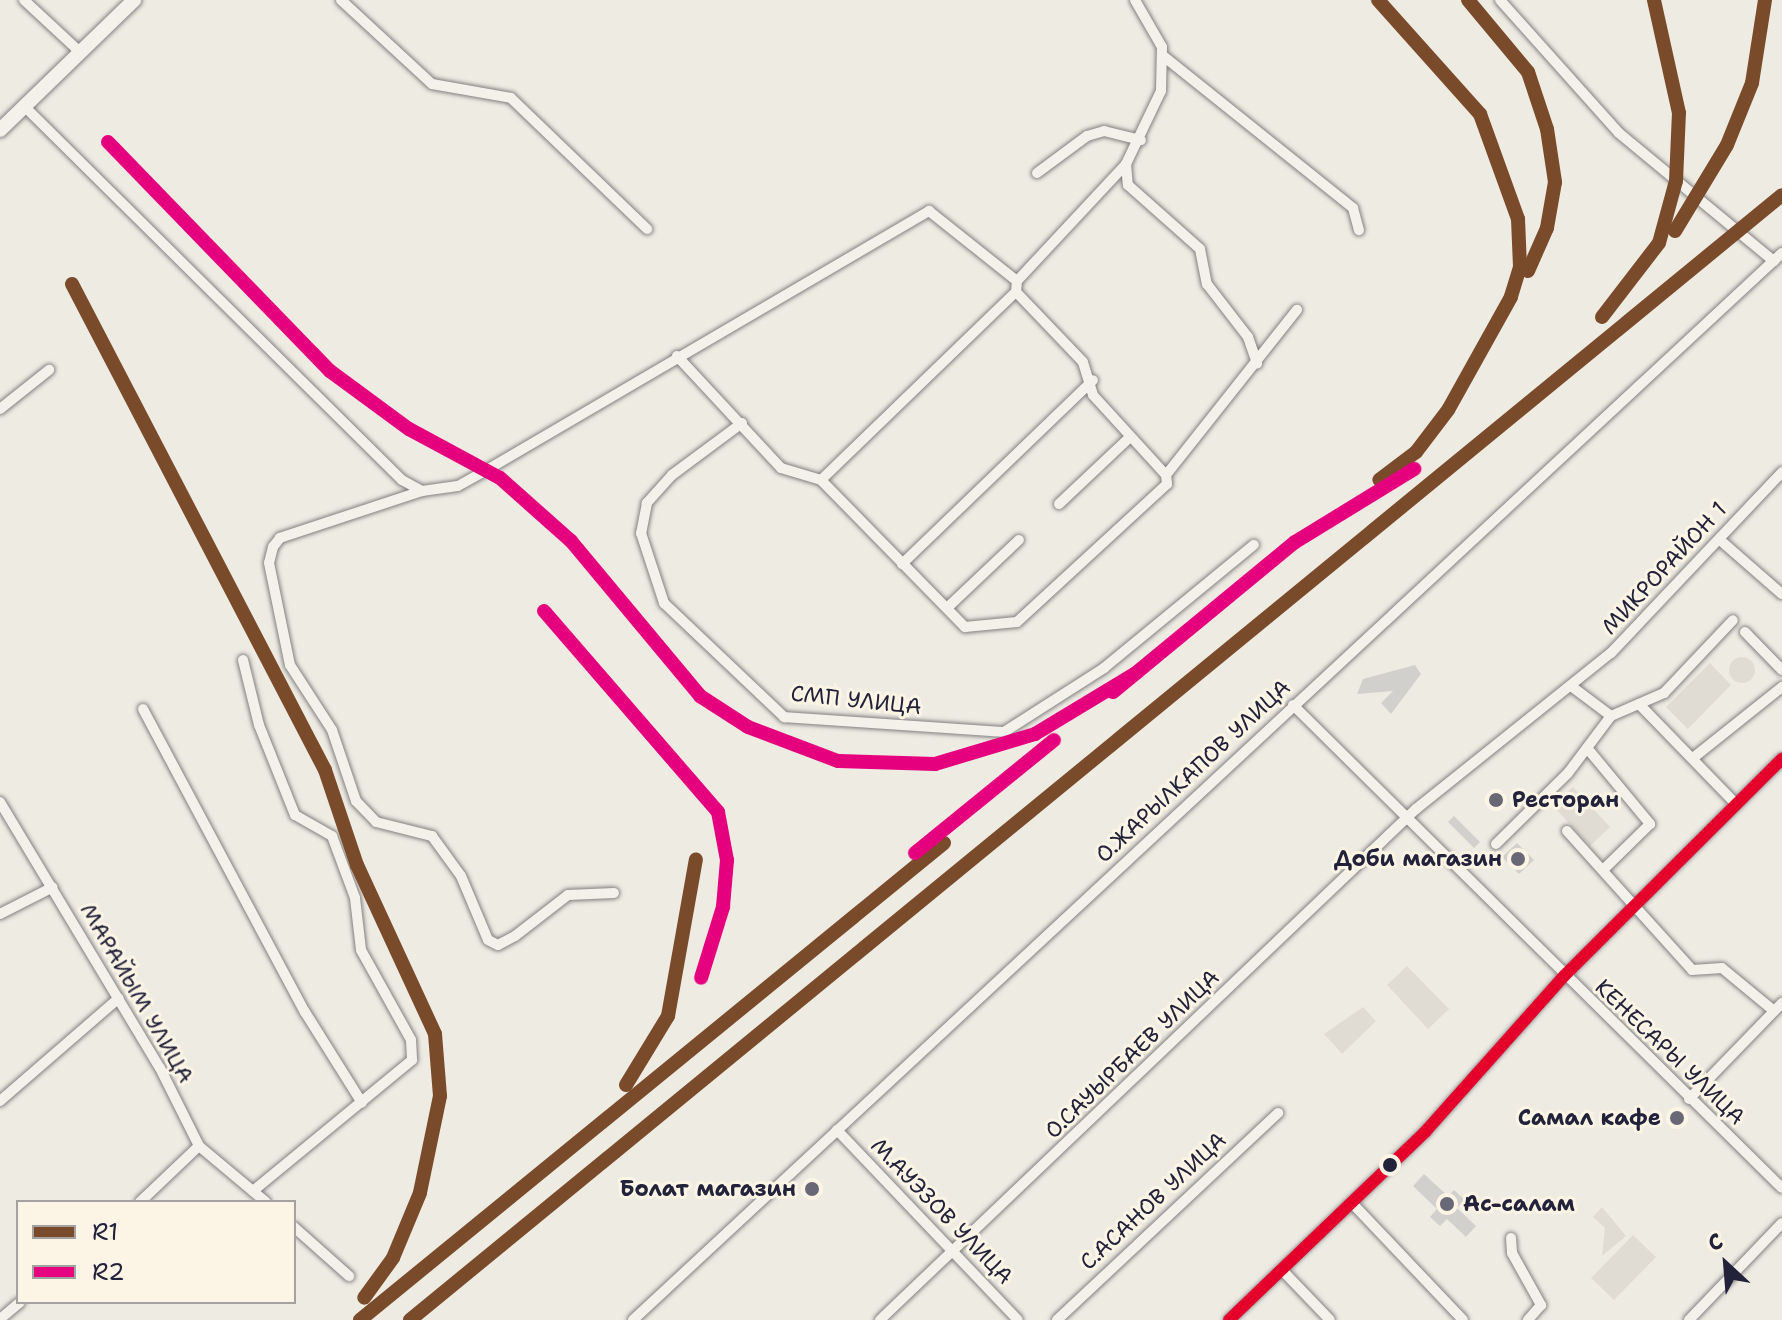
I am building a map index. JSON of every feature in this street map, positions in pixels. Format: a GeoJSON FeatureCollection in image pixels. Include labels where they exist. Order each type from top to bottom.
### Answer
{"type":"FeatureCollection","features":[{"type":"Feature","properties":{"kind":"street"},"geometry":{"type":"LineString","coordinates":[[24,0],[80,52]]}},
{"type":"Feature","properties":{"kind":"street"},"geometry":{"type":"LineString","coordinates":[[0,130],[134,0]]}},
{"type":"Feature","properties":{"kind":"street"},"geometry":{"type":"LineString","coordinates":[[341,0],[432,84],[511,98],[647,229]]}},
{"type":"Feature","properties":{"kind":"street"},"geometry":{"type":"LineString","coordinates":[[1135,0],[1162,51],[1353,208],[1359,230]]}},
{"type":"Feature","properties":{"kind":"street"},"geometry":{"type":"LineString","coordinates":[[1500,0],[1619,133],[1778,257]]}},
{"type":"Feature","properties":{"kind":"street"},"geometry":{"type":"LineString","coordinates":[[821,480],[1016,287],[1126,164],[1141,140],[1161,91],[1162,51]]}},
{"type":"Feature","properties":{"kind":"street"},"geometry":{"type":"LineString","coordinates":[[24,106],[402,480],[422,491]]}},
{"type":"Feature","properties":{"kind":"street"},"geometry":{"type":"LineString","coordinates":[[1037,173],[1087,136],[1104,131],[1141,140]]}},
{"type":"Feature","properties":{"kind":"street"},"geometry":{"type":"LineString","coordinates":[[1126,164],[1128,185],[1200,249],[1207,284],[1248,337],[1257,363]]}},
{"type":"Feature","properties":{"kind":"street"},"geometry":{"type":"LineString","coordinates":[[614,893],[568,895],[515,936],[498,945],[488,940],[461,876],[432,836],[376,822],[356,801],[332,730],[290,665],[269,563],[273,547],[280,538],[422,491],[458,486],[677,356],[825,277],[929,211],[1016,287],[1083,362],[1093,380],[1093,395],[1166,475],[1167,484],[1017,622],[965,627],[821,480],[781,468],[677,356]]}},
{"type":"Feature","properties":{"kind":"street","name":"О.ЖАРЫЛКАПОВ УЛИЦА"},"geometry":{"type":"LineString","coordinates":[[633,1320],[1778,257]]}},
{"type":"Feature","properties":{"kind":"street"},"geometry":{"type":"LineString","coordinates":[[1166,475],[1297,310]]}},
{"type":"Feature","properties":{"kind":"street"},"geometry":{"type":"LineString","coordinates":[[0,409],[49,370]]}},
{"type":"Feature","properties":{"kind":"street"},"geometry":{"type":"LineString","coordinates":[[902,564],[1093,380]]}},
{"type":"Feature","properties":{"kind":"street","name":"СМП УЛИЦА"},"geometry":{"type":"LineString","coordinates":[[742,423],[672,475],[647,503],[641,533],[664,603],[784,717],[1004,732],[1104,668],[1254,545]]}},
{"type":"Feature","properties":{"kind":"street"},"geometry":{"type":"LineString","coordinates":[[1059,504],[1129,438]]}},
{"type":"Feature","properties":{"kind":"street","name":"МИКРОРАЙОН 1"},"geometry":{"type":"LineString","coordinates":[[1410,814],[1571,686],[1720,540],[1782,472]]}},
{"type":"Feature","properties":{"kind":"street"},"geometry":{"type":"LineString","coordinates":[[947,608],[1019,540]]}},
{"type":"Feature","properties":{"kind":"street"},"geometry":{"type":"LineString","coordinates":[[1720,540],[1782,594]]}},
{"type":"Feature","properties":{"kind":"street"},"geometry":{"type":"LineString","coordinates":[[1496,844],[1587,748],[1611,716],[1664,693],[1733,620]]}},
{"type":"Feature","properties":{"kind":"street"},"geometry":{"type":"LineString","coordinates":[[1745,632],[1782,670]]}},
{"type":"Feature","properties":{"kind":"street"},"geometry":{"type":"LineString","coordinates":[[243,660],[259,725],[295,815],[332,836],[355,898],[361,950],[411,1040],[412,1060],[253,1191]]}},
{"type":"Feature","properties":{"kind":"street"},"geometry":{"type":"LineString","coordinates":[[1571,686],[1611,716]]}},
{"type":"Feature","properties":{"kind":"street"},"geometry":{"type":"LineString","coordinates":[[1693,758],[1782,687]]}},
{"type":"Feature","properties":{"kind":"street"},"geometry":{"type":"LineString","coordinates":[[1639,704],[1736,804]]}},
{"type":"Feature","properties":{"kind":"street","name":"КЕНЕСАРЫ УЛИЦА"},"geometry":{"type":"LineString","coordinates":[[1293,705],[1410,814],[1564,976],[1782,1188]]}},
{"type":"Feature","properties":{"kind":"street"},"geometry":{"type":"LineString","coordinates":[[143,709],[305,1012],[362,1103]]}},
{"type":"Feature","properties":{"kind":"street"},"geometry":{"type":"LineString","coordinates":[[1587,748],[1650,824],[1603,870]]}},
{"type":"Feature","properties":{"kind":"street"},"geometry":{"type":"LineString","coordinates":[[1229,1320],[1425,1132],[1564,976],[1782,759]]}},
{"type":"Feature","properties":{"kind":"street","name":"МАРАЙЫМ УЛИЦА"},"geometry":{"type":"LineString","coordinates":[[0,802],[119,998],[199,1146],[264,1200]]}},
{"type":"Feature","properties":{"kind":"street","name":"О.САУЫРБАЕВ УЛИЦА"},"geometry":{"type":"LineString","coordinates":[[880,1320],[954,1254],[1410,814]]}},
{"type":"Feature","properties":{"kind":"street"},"geometry":{"type":"LineString","coordinates":[[1567,831],[1692,970],[1722,968],[1774,1011]]}},
{"type":"Feature","properties":{"kind":"street"},"geometry":{"type":"LineString","coordinates":[[0,914],[53,887]]}},
{"type":"Feature","properties":{"kind":"street"},"geometry":{"type":"LineString","coordinates":[[0,1101],[119,998]]}},
{"type":"Feature","properties":{"kind":"street"},"geometry":{"type":"LineString","coordinates":[[1689,1099],[1782,1003]]}},
{"type":"Feature","properties":{"kind":"street","name":"С.АСАНОВ УЛИЦА"},"geometry":{"type":"LineString","coordinates":[[1057,1320],[1278,1113]]}},
{"type":"Feature","properties":{"kind":"street","name":"М.АУЭЗОВ УЛИЦА"},"geometry":{"type":"LineString","coordinates":[[837,1130],[1018,1320]]}},
{"type":"Feature","properties":{"kind":"street"},"geometry":{"type":"LineString","coordinates":[[142,1200],[199,1146]]}},
{"type":"Feature","properties":{"kind":"street"},"geometry":{"type":"LineString","coordinates":[[1352,1203],[1463,1320]]}},
{"type":"Feature","properties":{"kind":"street"},"geometry":{"type":"LineString","coordinates":[[1689,1320],[1782,1223]]}},
{"type":"Feature","properties":{"kind":"street"},"geometry":{"type":"LineString","coordinates":[[296,1229],[349,1276]]}},
{"type":"Feature","properties":{"kind":"street"},"geometry":{"type":"LineString","coordinates":[[1511,1238],[1512,1253],[1541,1305],[1528,1320]]}},
{"type":"Feature","properties":{"kind":"street"},"geometry":{"type":"LineString","coordinates":[[1282,1270],[1330,1320]]}},
{"type":"Feature","properties":{"kind":"street"},"geometry":{"type":"LineString","coordinates":[[0,1319],[18,1304]]}},
{"type":"Feature","properties":{"kind":"shaded area"},"geometry":{"type":"Polygon","coordinates":[[[1742,657],[1751,661],[1755,670],[1751,679],[1742,683],[1733,679],[1729,670],[1733,661],[1742,657]]]}},
{"type":"Feature","properties":{"kind":"shaded area"},"geometry":{"type":"Polygon","coordinates":[[[1710,663],[1731,685],[1688,729],[1666,707],[1710,663]]]}},
{"type":"Feature","properties":{"kind":"shaded area"},"geometry":{"type":"Polygon","coordinates":[[[1573,787],[1610,827],[1590,846],[1553,806],[1573,787]]]}},
{"type":"Feature","properties":{"kind":"shaded area"},"geometry":{"type":"Polygon","coordinates":[[[1407,966],[1449,1009],[1428,1029],[1387,985],[1407,966]]]}},
{"type":"Feature","properties":{"kind":"shaded area"},"geometry":{"type":"Polygon","coordinates":[[[1363,1007],[1376,1021],[1342,1054],[1324,1034],[1363,1007]]]}},
{"type":"Feature","properties":{"kind":"shaded area"},"geometry":{"type":"Polygon","coordinates":[[[1602,1207],[1626,1236],[1602,1256],[1605,1228],[1593,1217],[1602,1207]]]}},
{"type":"Feature","properties":{"kind":"shaded area"},"geometry":{"type":"Polygon","coordinates":[[[1633,1235],[1656,1257],[1614,1300],[1591,1278],[1633,1235]]]}},
{"type":"Feature","properties":{"kind":"building"},"geometry":{"type":"Polygon","coordinates":[[[1415,665],[1421,674],[1391,714],[1381,703],[1393,691],[1357,694],[1363,679],[1415,665]]]}},
{"type":"Feature","properties":{"kind":"building"},"geometry":{"type":"Polygon","coordinates":[[[1454,816],[1480,842],[1474,848],[1448,822],[1454,816]]]}},
{"type":"Feature","properties":{"kind":"building","name":"Доби магазин"},"geometry":{"type":"Polygon","coordinates":[[[1517,843],[1534,860],[1519,874],[1502,857],[1517,843]]]}},
{"type":"Feature","properties":{"kind":"building","name":"Ас-салам"},"geometry":{"type":"Polygon","coordinates":[[[1424,1174],[1448,1196],[1454,1190],[1465,1200],[1457,1208],[1476,1226],[1466,1237],[1447,1219],[1440,1226],[1430,1217],[1437,1209],[1413,1186],[1424,1174]]]}},
{"type":"Feature","properties":{"kind":"transit line","name":"R1"},"geometry":{"type":"LineString","coordinates":[[1378,0],[1480,114],[1518,219],[1520,267],[1511,297],[1448,410],[1416,452],[1379,480]]}},
{"type":"Feature","properties":{"kind":"transit line","name":"R1"},"geometry":{"type":"LineString","coordinates":[[1468,0],[1528,72],[1547,129],[1555,182],[1547,228],[1528,271]]}},
{"type":"Feature","properties":{"kind":"transit line","name":"R1"},"geometry":{"type":"LineString","coordinates":[[1602,317],[1659,243],[1676,181],[1679,113],[1654,0]]}},
{"type":"Feature","properties":{"kind":"transit line","name":"R1"},"geometry":{"type":"LineString","coordinates":[[1675,231],[1727,145],[1752,83],[1765,0]]}},
{"type":"Feature","properties":{"kind":"transit line","name":"R2"},"geometry":{"type":"LineString","coordinates":[[108,142],[330,371],[409,429],[500,478],[571,541],[700,696],[748,727],[838,761],[935,764],[1035,734],[1136,673]]}},
{"type":"Feature","properties":{"kind":"transit line","name":"R1"},"geometry":{"type":"LineString","coordinates":[[410,1320],[1782,195]]}},
{"type":"Feature","properties":{"kind":"transit line","name":"R1"},"geometry":{"type":"LineString","coordinates":[[72,284],[325,770],[357,865],[435,1034],[440,1096],[420,1193],[393,1258],[364,1298]]}},
{"type":"Feature","properties":{"kind":"transit line","name":"R2"},"geometry":{"type":"LineString","coordinates":[[1113,692],[1295,542],[1414,469]]}},
{"type":"Feature","properties":{"kind":"transit line","name":"R2"},"geometry":{"type":"LineString","coordinates":[[544,611],[718,812],[727,860],[723,907],[701,978]]}},
{"type":"Feature","properties":{"kind":"transit line","name":"R2"},"geometry":{"type":"LineString","coordinates":[[915,853],[1054,740]]}},
{"type":"Feature","properties":{"kind":"transit line"},"geometry":{"type":"LineString","coordinates":[[1229,1320],[1425,1132],[1564,976],[1782,759]]}},
{"type":"Feature","properties":{"kind":"transit line","name":"R1"},"geometry":{"type":"LineString","coordinates":[[360,1320],[944,843]]}},
{"type":"Feature","properties":{"kind":"transit line","name":"R1"},"geometry":{"type":"LineString","coordinates":[[626,1085],[668,1016],[696,859]]}},
{"type":"Feature","properties":{"kind":"place","name":"Ресторан"},"geometry":{"type":"Point","coordinates":[1496,800]}},
{"type":"Feature","properties":{"kind":"place","name":"Доби магазин"},"geometry":{"type":"Point","coordinates":[1518,859]}},
{"type":"Feature","properties":{"kind":"place","name":"Самал кафе"},"geometry":{"type":"Point","coordinates":[1677,1118]}},
{"type":"Feature","properties":{"kind":"place","name":"Болат магазин"},"geometry":{"type":"Point","coordinates":[812,1189]}},
{"type":"Feature","properties":{"kind":"place","name":"Ас-салам"},"geometry":{"type":"Point","coordinates":[1447,1204]}}]}
